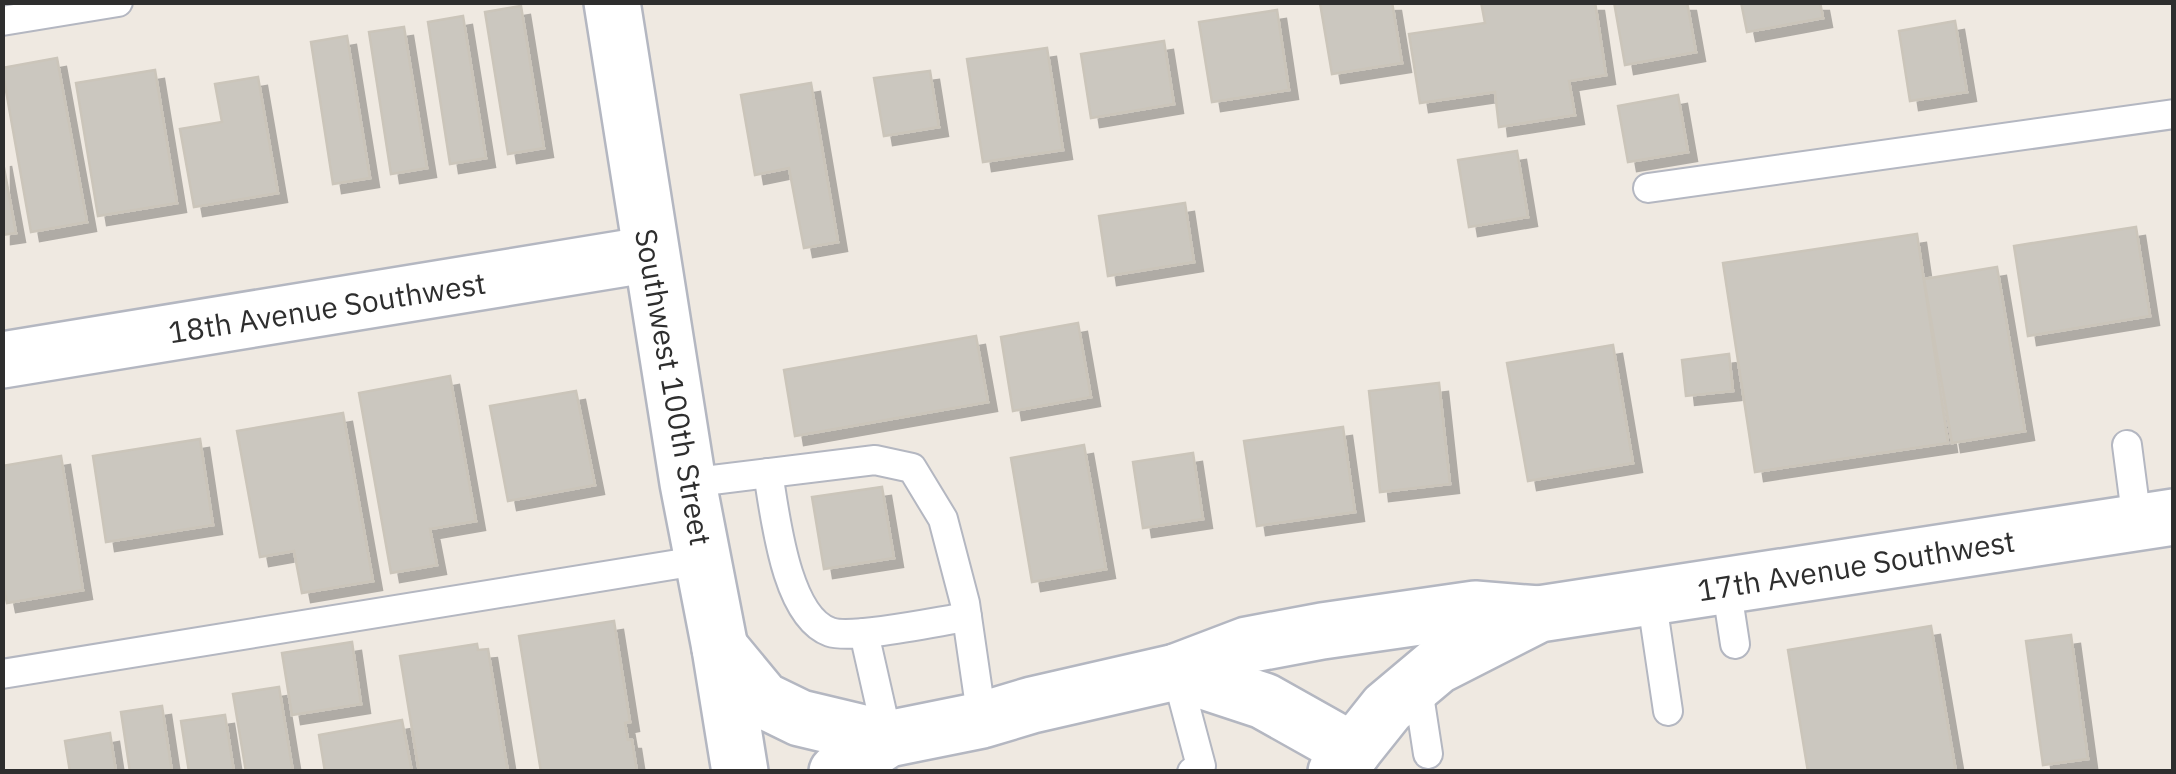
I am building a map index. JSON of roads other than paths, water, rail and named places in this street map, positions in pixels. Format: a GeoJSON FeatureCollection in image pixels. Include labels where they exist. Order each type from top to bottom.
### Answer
{"type":"FeatureCollection","features":[{"type":"Feature","properties":{"kind":"street","name":"Southwest 100th Street"},"geometry":{"type":"LineString","coordinates":[[612,2],[688,483],[740,772]]}},
{"type":"Feature","properties":{"kind":"street","name":"18th Avenue Southwest"},"geometry":{"type":"LineString","coordinates":[[2,360],[652,254]]}},
{"type":"Feature","properties":{"kind":"street","name":"17th Avenue Southwest"},"geometry":{"type":"LineString","coordinates":[[837,772],[888,739],[1176,672],[1246,645],[1475,609],[1538,614],[2156,520]]}},
{"type":"Feature","properties":{"kind":"street","name":"17th Avenue Southwest"},"geometry":{"type":"LineString","coordinates":[[1345,761],[1387,708],[1427,674],[1538,614]]}},
{"type":"Feature","properties":{"kind":"street","name":"17th Avenue Southwest"},"geometry":{"type":"LineString","coordinates":[[720,648],[763,700],[800,718],[888,739]]}},
{"type":"Feature","properties":{"kind":"street"},"geometry":{"type":"LineString","coordinates":[[1176,672],[1264,701],[1345,761]]}},
{"type":"Feature","properties":{"kind":"lane"},"geometry":{"type":"LineString","coordinates":[[2,21],[118,2]]}},
{"type":"Feature","properties":{"kind":"lane"},"geometry":{"type":"LineString","coordinates":[[1648,188],[2174,114]]}},
{"type":"Feature","properties":{"kind":"lane"},"geometry":{"type":"LineString","coordinates":[[2127,445],[2156,520]]}},
{"type":"Feature","properties":{"kind":"lane"},"geometry":{"type":"LineString","coordinates":[[688,483],[874,460],[912,468],[943,519],[966,602],[982,720]]}},
{"type":"Feature","properties":{"kind":"lane"},"geometry":{"type":"LineString","coordinates":[[768,472],[780,542],[791,583],[806,615],[830,632],[864,633],[967,617]]}},
{"type":"Feature","properties":{"kind":"lane"},"geometry":{"type":"LineString","coordinates":[[2,674],[704,560]]}},
{"type":"Feature","properties":{"kind":"lane"},"geometry":{"type":"LineString","coordinates":[[1726,585],[1735,644]]}},
{"type":"Feature","properties":{"kind":"lane"},"geometry":{"type":"LineString","coordinates":[[1651,596],[1668,710]]}},
{"type":"Feature","properties":{"kind":"lane"},"geometry":{"type":"LineString","coordinates":[[864,633],[888,739]]}},
{"type":"Feature","properties":{"kind":"lane"},"geometry":{"type":"LineString","coordinates":[[1176,672],[1198,770]]}},
{"type":"Feature","properties":{"kind":"lane"},"geometry":{"type":"LineString","coordinates":[[1427,674],[1428,754]]}}]}
